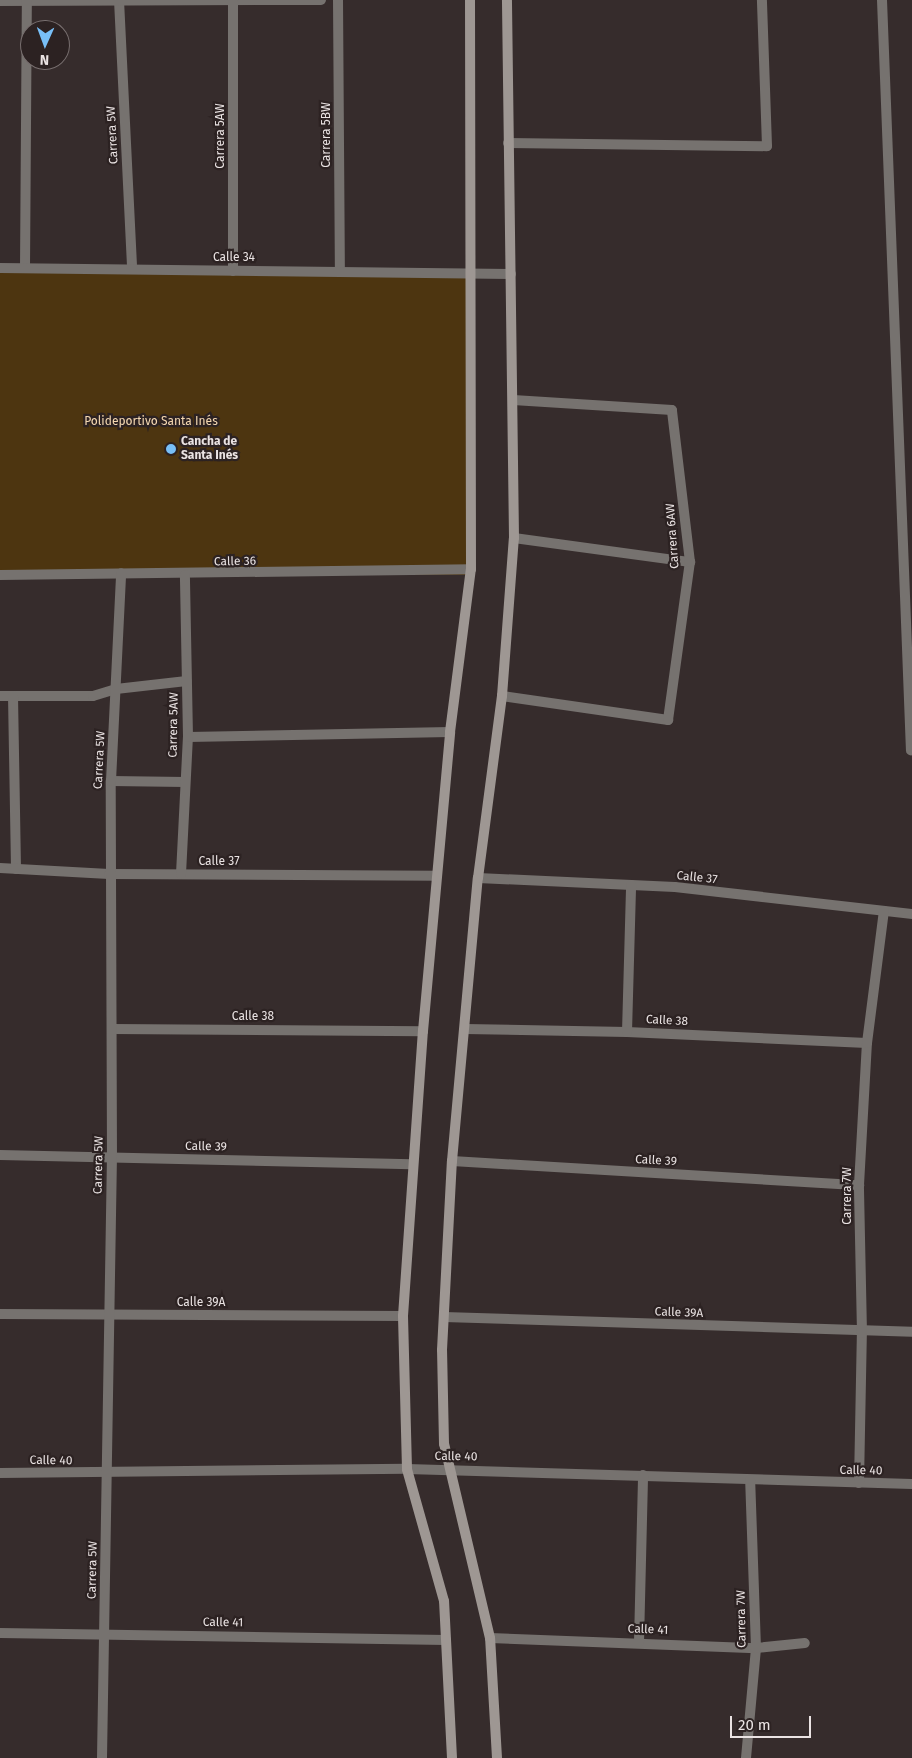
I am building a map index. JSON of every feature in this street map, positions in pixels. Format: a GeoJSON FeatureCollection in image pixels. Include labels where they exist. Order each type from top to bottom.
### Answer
{"type":"FeatureCollection","features":[{"type":"Feature","properties":{"kind":"main road"},"geometry":{"type":"LineString","coordinates":[[452,1758],[444,1602],[407,1469],[403,1316],[422,1031],[450,732],[471,569],[473,465],[467,274],[470,0]]}},
{"type":"Feature","properties":{"kind":"main road"},"geometry":{"type":"LineString","coordinates":[[497,1758],[490,1638],[444,1444],[444,1318],[452,1162],[478,878],[502,696],[514,538],[514,400],[508,143],[507,0]]}},
{"type":"Feature","properties":{"kind":"street"},"geometry":{"type":"LineString","coordinates":[[3,1],[233,2],[321,0]]}},
{"type":"Feature","properties":{"kind":"street","name":"Carrera 5BW"},"geometry":{"type":"LineString","coordinates":[[338,0],[340,269]]}},
{"type":"Feature","properties":{"kind":"street"},"geometry":{"type":"LineString","coordinates":[[508,143],[767,146],[762,0]]}},
{"type":"Feature","properties":{"kind":"street"},"geometry":{"type":"LineString","coordinates":[[882,0],[911,750]]}},
{"type":"Feature","properties":{"kind":"street"},"geometry":{"type":"LineString","coordinates":[[24,267],[27,1]]}},
{"type":"Feature","properties":{"kind":"street","name":"Carrera 5W"},"geometry":{"type":"LineString","coordinates":[[119,1],[132,269]]}},
{"type":"Feature","properties":{"kind":"street","name":"Carrera 5AW"},"geometry":{"type":"LineString","coordinates":[[233,2],[233,270]]}},
{"type":"Feature","properties":{"kind":"street","name":"Calle 34"},"geometry":{"type":"LineString","coordinates":[[0,268],[340,269],[511,274]]}},
{"type":"Feature","properties":{"kind":"street","name":"Carrera 6AW"},"geometry":{"type":"LineString","coordinates":[[502,696],[668,720],[690,562],[672,410],[514,400]]}},
{"type":"Feature","properties":{"kind":"street"},"geometry":{"type":"LineString","coordinates":[[514,538],[690,562]]}},
{"type":"Feature","properties":{"kind":"street","name":"Calle 36"},"geometry":{"type":"LineString","coordinates":[[0,575],[121,573],[185,575],[471,569]]}},
{"type":"Feature","properties":{"kind":"street","name":"Carrera 5W"},"geometry":{"type":"LineString","coordinates":[[102,1758],[112,1158],[109,874],[111,781],[121,573]]}},
{"type":"Feature","properties":{"kind":"street","name":"Carrera 5AW"},"geometry":{"type":"LineString","coordinates":[[181,874],[188,737],[185,575]]}},
{"type":"Feature","properties":{"kind":"street"},"geometry":{"type":"LineString","coordinates":[[0,696],[93,696],[116,689],[187,680]]}},
{"type":"Feature","properties":{"kind":"street"},"geometry":{"type":"LineString","coordinates":[[13,696],[16,868]]}},
{"type":"Feature","properties":{"kind":"street"},"geometry":{"type":"LineString","coordinates":[[188,737],[450,732]]}},
{"type":"Feature","properties":{"kind":"street"},"geometry":{"type":"LineString","coordinates":[[111,781],[185,782]]}},
{"type":"Feature","properties":{"kind":"street","name":"Calle 37"},"geometry":{"type":"LineString","coordinates":[[0,868],[109,874],[437,876]]}},
{"type":"Feature","properties":{"kind":"street","name":"Calle 37"},"geometry":{"type":"LineString","coordinates":[[478,878],[631,885],[912,914]]}},
{"type":"Feature","properties":{"kind":"street"},"geometry":{"type":"LineString","coordinates":[[627,1032],[631,885]]}},
{"type":"Feature","properties":{"kind":"street","name":"Carrera 7W"},"geometry":{"type":"LineString","coordinates":[[859,1483],[862,1332],[859,1185],[867,1043],[884,911]]}},
{"type":"Feature","properties":{"kind":"street","name":"Calle 38"},"geometry":{"type":"LineString","coordinates":[[112,1029],[422,1031]]}},
{"type":"Feature","properties":{"kind":"street","name":"Calle 38"},"geometry":{"type":"LineString","coordinates":[[465,1029],[627,1032],[867,1043]]}},
{"type":"Feature","properties":{"kind":"street","name":"Calle 39"},"geometry":{"type":"LineString","coordinates":[[0,1155],[412,1164]]}},
{"type":"Feature","properties":{"kind":"street","name":"Calle 39"},"geometry":{"type":"LineString","coordinates":[[452,1162],[859,1185]]}},
{"type":"Feature","properties":{"kind":"street","name":"Calle 39A"},"geometry":{"type":"LineString","coordinates":[[0,1314],[403,1316]]}},
{"type":"Feature","properties":{"kind":"street","name":"Calle 39A"},"geometry":{"type":"LineString","coordinates":[[444,1318],[912,1332]]}},
{"type":"Feature","properties":{"kind":"street","name":"Calle 40"},"geometry":{"type":"LineString","coordinates":[[0,1473],[108,1475],[407,1469],[912,1484]]}},
{"type":"Feature","properties":{"kind":"street"},"geometry":{"type":"LineString","coordinates":[[638,1642],[643,1475]]}},
{"type":"Feature","properties":{"kind":"street","name":"Carrera 7W"},"geometry":{"type":"LineString","coordinates":[[746,1758],[756,1648],[750,1480]]}},
{"type":"Feature","properties":{"kind":"street","name":"Calle 41"},"geometry":{"type":"LineString","coordinates":[[0,1633],[446,1640]]}},
{"type":"Feature","properties":{"kind":"street","name":"Calle 41"},"geometry":{"type":"LineString","coordinates":[[490,1638],[638,1642],[756,1648],[805,1643]]}},
{"type":"Feature","properties":{"kind":"green space","name":"Polideportivo Santa Inés"},"geometry":{"type":"Polygon","coordinates":[[[0,270],[466,270],[466,575],[0,575],[0,270]]]}},
{"type":"Feature","properties":{"kind":"place","name":"Cancha de Santa Inés"},"geometry":{"type":"Point","coordinates":[171,449]}}]}
